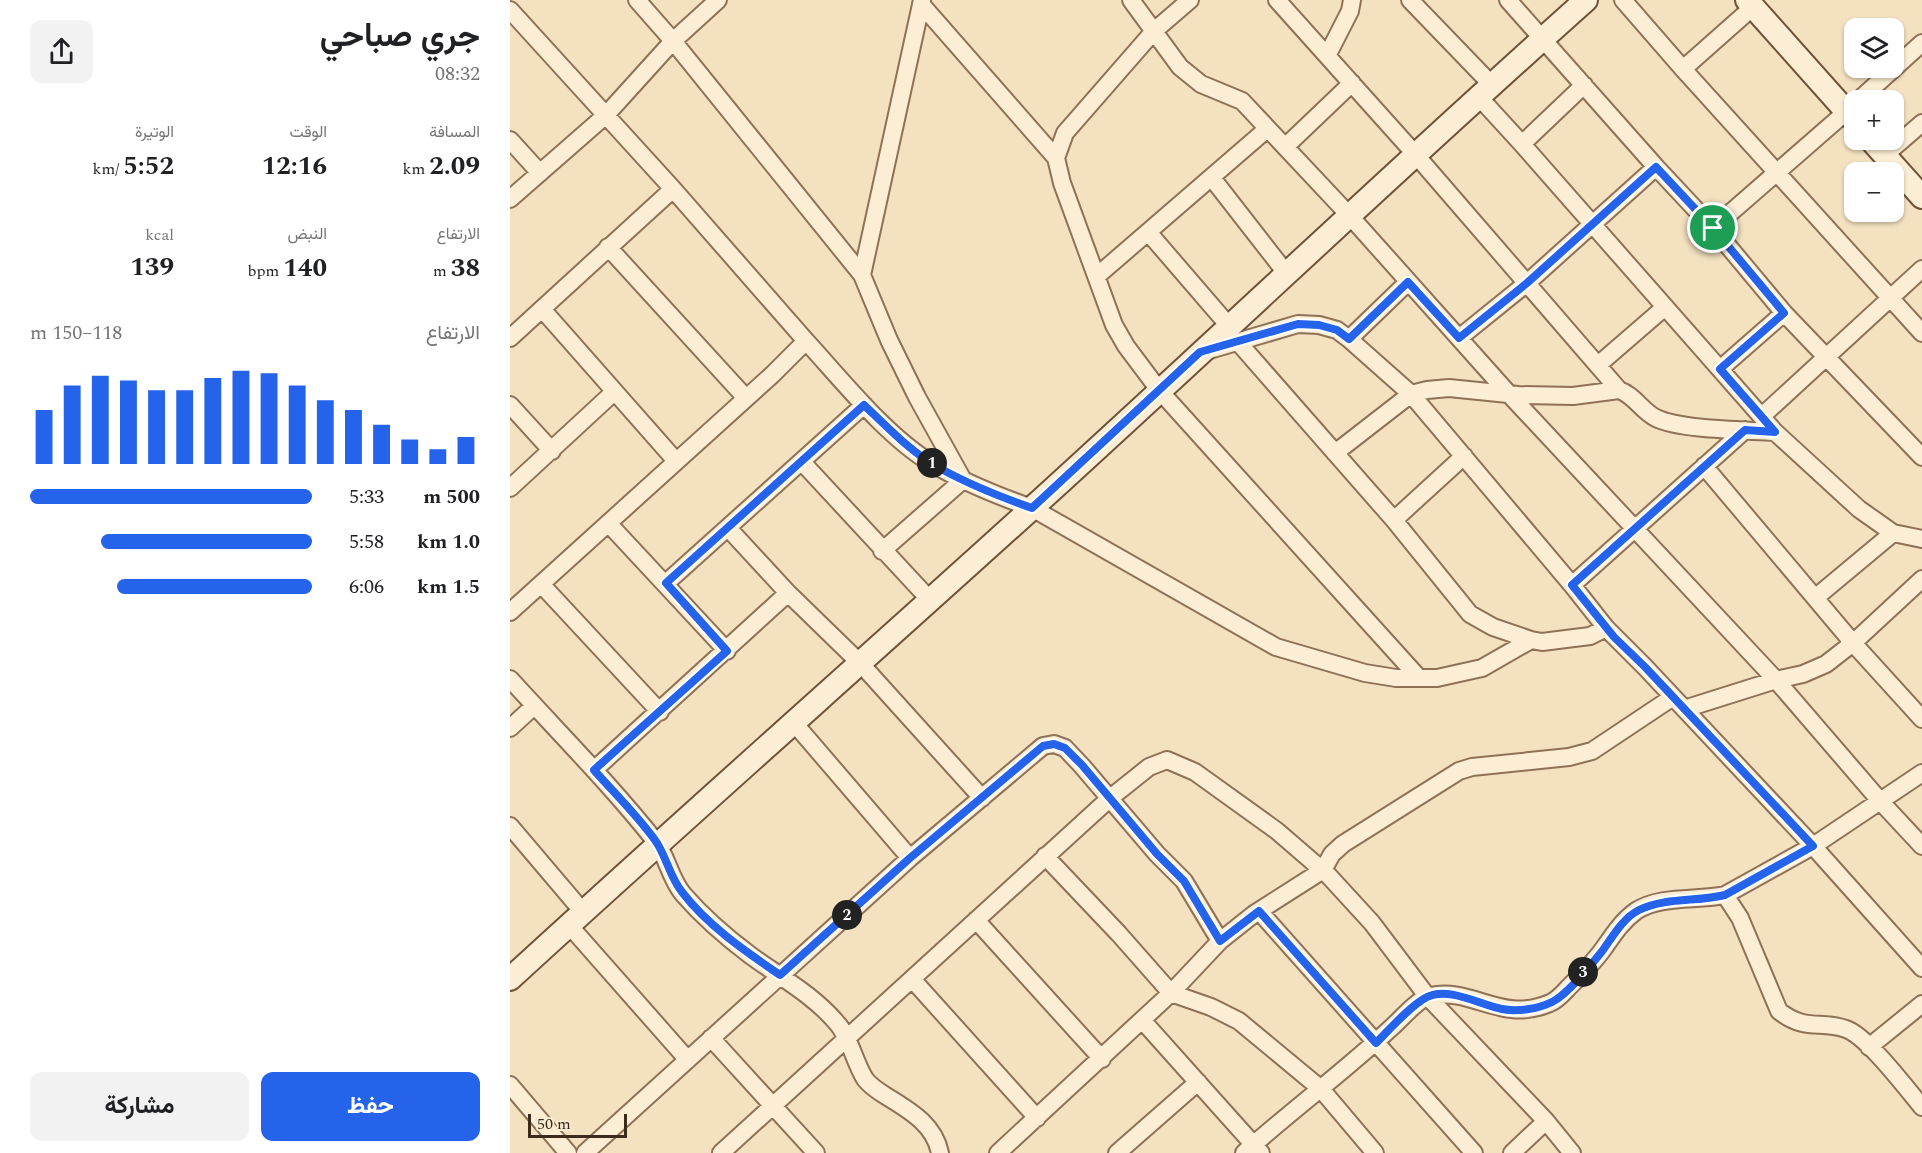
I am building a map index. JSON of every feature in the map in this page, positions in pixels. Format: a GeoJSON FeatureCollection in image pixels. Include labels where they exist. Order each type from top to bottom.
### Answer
{"type":"FeatureCollection","features":[{"type":"Feature","properties":{"kind":"street"},"geometry":{"type":"LineString","coordinates":[[637,0],[673,41],[862,274],[889,340],[917,397],[963,480]]}},
{"type":"Feature","properties":{"kind":"street"},"geometry":{"type":"LineString","coordinates":[[510,200],[606,115],[673,41],[718,0]]}},
{"type":"Feature","properties":{"kind":"street"},"geometry":{"type":"LineString","coordinates":[[1131,0],[1180,67],[1201,84],[1242,101],[1349,215],[1508,393],[1776,680],[1922,846]]}},
{"type":"Feature","properties":{"kind":"street"},"geometry":{"type":"LineString","coordinates":[[1056,158],[1065,133],[1154,31],[1190,0]]}},
{"type":"Feature","properties":{"kind":"street"},"geometry":{"type":"LineString","coordinates":[[1277,0],[1415,154],[1620,390]]}},
{"type":"Feature","properties":{"kind":"street"},"geometry":{"type":"LineString","coordinates":[[1328,56],[1350,11],[1352,0]]}},
{"type":"Feature","properties":{"kind":"street"},"geometry":{"type":"LineString","coordinates":[[1410,0],[1484,90],[1522,144],[1775,432],[1859,509],[1893,533],[1922,539]]}},
{"type":"Feature","properties":{"kind":"street"},"geometry":{"type":"LineString","coordinates":[[1508,0],[1713,228],[1784,313],[1922,457]]}},
{"type":"Feature","properties":{"kind":"street"},"geometry":{"type":"LineString","coordinates":[[1233,334],[1286,273],[1484,90],[1586,0]]}},
{"type":"Feature","properties":{"kind":"street"},"geometry":{"type":"LineString","coordinates":[[1623,0],[1922,333]]}},
{"type":"Feature","properties":{"kind":"street"},"geometry":{"type":"LineString","coordinates":[[862,274],[921,2]]}},
{"type":"Feature","properties":{"kind":"street"},"geometry":{"type":"LineString","coordinates":[[921,2],[1056,158],[1062,183],[1114,325],[1126,346],[1159,390],[1419,678]]}},
{"type":"Feature","properties":{"kind":"street"},"geometry":{"type":"LineString","coordinates":[[1683,69],[1750,4],[1844,100]]}},
{"type":"Feature","properties":{"kind":"street"},"geometry":{"type":"LineString","coordinates":[[510,10],[673,189],[864,405],[906,444],[930,462],[963,480],[1032,508],[1276,647],[1365,673],[1396,678],[1437,678],[1482,668],[1531,640]]}},
{"type":"Feature","properties":{"kind":"street"},"geometry":{"type":"LineString","coordinates":[[1873,90],[1922,43]]}},
{"type":"Feature","properties":{"kind":"street"},"geometry":{"type":"LineString","coordinates":[[1285,147],[1352,83]]}},
{"type":"Feature","properties":{"kind":"street"},"geometry":{"type":"LineString","coordinates":[[1522,144],[1584,85]]}},
{"type":"Feature","properties":{"kind":"street"},"geometry":{"type":"LineString","coordinates":[[1713,228],[1844,117]]}},
{"type":"Feature","properties":{"kind":"street"},"geometry":{"type":"LineString","coordinates":[[1904,133],[1922,123]]}},
{"type":"Feature","properties":{"kind":"street"},"geometry":{"type":"LineString","coordinates":[[1097,276],[1267,129]]}},
{"type":"Feature","properties":{"kind":"street"},"geometry":{"type":"LineString","coordinates":[[510,140],[540,173]]}},
{"type":"Feature","properties":{"kind":"street"},"geometry":{"type":"LineString","coordinates":[[1881,150],[1922,197]]}},
{"type":"Feature","properties":{"kind":"street"},"geometry":{"type":"LineString","coordinates":[[1459,338],[1527,283],[1656,167]]}},
{"type":"Feature","properties":{"kind":"street"},"geometry":{"type":"LineString","coordinates":[[1212,178],[1286,273]]}},
{"type":"Feature","properties":{"kind":"street"},"geometry":{"type":"LineString","coordinates":[[510,338],[673,189]]}},
{"type":"Feature","properties":{"kind":"street"},"geometry":{"type":"LineString","coordinates":[[1148,232],[1394,520],[1470,614],[1493,627],[1542,642],[1590,636],[1606,628]]}},
{"type":"Feature","properties":{"kind":"street"},"geometry":{"type":"LineString","coordinates":[[608,247],[746,398]]}},
{"type":"Feature","properties":{"kind":"street"},"geometry":{"type":"LineString","coordinates":[[1762,416],[1922,269]]}},
{"type":"Feature","properties":{"kind":"street"},"geometry":{"type":"LineString","coordinates":[[1349,339],[1408,282]]}},
{"type":"Feature","properties":{"kind":"street"},"geometry":{"type":"LineString","coordinates":[[1598,365],[1665,307]]}},
{"type":"Feature","properties":{"kind":"street"},"geometry":{"type":"LineString","coordinates":[[542,309],[676,461]]}},
{"type":"Feature","properties":{"kind":"street"},"geometry":{"type":"LineString","coordinates":[[1720,369],[1784,313]]}},
{"type":"Feature","properties":{"kind":"street"},"geometry":{"type":"LineString","coordinates":[[513,970],[795,724],[1200,352],[1233,334],[1298,324],[1319,325],[1337,330],[1411,394],[1606,628],[1813,846],[1922,968]]}},
{"type":"Feature","properties":{"kind":"street"},"geometry":{"type":"LineString","coordinates":[[510,612],[806,341]]}},
{"type":"Feature","properties":{"kind":"street"},"geometry":{"type":"LineString","coordinates":[[1335,453],[1411,394],[1449,388],[1518,395],[1573,396],[1620,390],[1626,392],[1653,417],[1665,422],[1775,432]]}},
{"type":"Feature","properties":{"kind":"street"},"geometry":{"type":"LineString","coordinates":[[510,488],[615,392]]}},
{"type":"Feature","properties":{"kind":"street"},"geometry":{"type":"LineString","coordinates":[[510,405],[552,451]]}},
{"type":"Feature","properties":{"kind":"street"},"geometry":{"type":"LineString","coordinates":[[666,583],[864,405]]}},
{"type":"Feature","properties":{"kind":"street"},"geometry":{"type":"LineString","coordinates":[[1572,585],[1745,430]]}},
{"type":"Feature","properties":{"kind":"street"},"geometry":{"type":"LineString","coordinates":[[1394,520],[1464,456]]}},
{"type":"Feature","properties":{"kind":"street"},"geometry":{"type":"LineString","coordinates":[[802,462],[882,551],[930,600]]}},
{"type":"Feature","properties":{"kind":"street"},"geometry":{"type":"LineString","coordinates":[[1704,466],[1853,644],[1922,719]]}},
{"type":"Feature","properties":{"kind":"street"},"geometry":{"type":"LineString","coordinates":[[882,551],[963,480]]}},
{"type":"Feature","properties":{"kind":"street"},"geometry":{"type":"LineString","coordinates":[[608,523],[727,651]]}},
{"type":"Feature","properties":{"kind":"street"},"geometry":{"type":"LineString","coordinates":[[728,528],[788,593],[861,664],[982,798]]}},
{"type":"Feature","properties":{"kind":"street"},"geometry":{"type":"LineString","coordinates":[[1815,598],[1893,533]]}},
{"type":"Feature","properties":{"kind":"street"},"geometry":{"type":"LineString","coordinates":[[998,1153],[1102,1059],[1171,993],[1220,941],[1259,911],[1323,870],[1337,848],[1449,776],[1472,767],[1569,757],[1592,751],[1678,703],[1803,674],[1826,664],[1853,644],[1921,580]]}},
{"type":"Feature","properties":{"kind":"street"},"geometry":{"type":"LineString","coordinates":[[541,584],[660,712]]}},
{"type":"Feature","properties":{"kind":"street"},"geometry":{"type":"LineString","coordinates":[[594,770],[788,593]]}},
{"type":"Feature","properties":{"kind":"street"},"geometry":{"type":"LineString","coordinates":[[510,679],[594,770],[658,845],[673,880],[683,894],[713,926],[816,1002],[838,1024],[867,1081],[927,1125],[938,1141],[940,1153]]}},
{"type":"Feature","properties":{"kind":"street"},"geometry":{"type":"LineString","coordinates":[[510,728],[534,706]]}},
{"type":"Feature","properties":{"kind":"street"},"geometry":{"type":"LineString","coordinates":[[795,724],[910,858]]}},
{"type":"Feature","properties":{"kind":"street"},"geometry":{"type":"LineString","coordinates":[[585,1153],[910,858],[1043,746],[1054,744],[1065,748],[1082,765],[1157,854],[1184,881],[1220,941]]}},
{"type":"Feature","properties":{"kind":"street"},"geometry":{"type":"LineString","coordinates":[[721,1153],[1109,799],[1149,767],[1167,760],[1195,772],[1277,831],[1323,870],[1372,923],[1427,996],[1546,1121],[1572,1153]]}},
{"type":"Feature","properties":{"kind":"street"},"geometry":{"type":"LineString","coordinates":[[1142,1020],[1198,1082],[1253,1150],[1427,996],[1449,994],[1462,996],[1503,1009],[1524,1010],[1551,1003],[1573,983],[1602,951],[1619,927],[1637,911],[1668,901],[1725,895],[1813,846],[1922,773]]}},
{"type":"Feature","properties":{"kind":"street"},"geometry":{"type":"LineString","coordinates":[[510,826],[575,918],[687,1059]]}},
{"type":"Feature","properties":{"kind":"street"},"geometry":{"type":"LineString","coordinates":[[1046,856],[1171,993],[1211,1007],[1239,1021],[1321,1089],[1375,1153]]}},
{"type":"Feature","properties":{"kind":"street"},"geometry":{"type":"LineString","coordinates":[[1725,895],[1740,918],[1779,1011],[1788,1018],[1807,1026],[1832,1025],[1849,1030],[1869,1047],[1922,1107]]}},
{"type":"Feature","properties":{"kind":"street"},"geometry":{"type":"LineString","coordinates":[[1259,911],[1474,1153]]}},
{"type":"Feature","properties":{"kind":"street"},"geometry":{"type":"LineString","coordinates":[[976,920],[1102,1059]]}},
{"type":"Feature","properties":{"kind":"street"},"geometry":{"type":"LineString","coordinates":[[912,979],[1037,1118]]}},
{"type":"Feature","properties":{"kind":"street"},"geometry":{"type":"LineString","coordinates":[[1869,1047],[1922,1004]]}},
{"type":"Feature","properties":{"kind":"street"},"geometry":{"type":"LineString","coordinates":[[711,1038],[816,1153]]}},
{"type":"Feature","properties":{"kind":"street"},"geometry":{"type":"LineString","coordinates":[[1117,1153],[1198,1082]]}},
{"type":"Feature","properties":{"kind":"street"},"geometry":{"type":"LineString","coordinates":[[510,1085],[568,1153]]}},
{"type":"Feature","properties":{"kind":"street"},"geometry":{"type":"LineString","coordinates":[[1512,1153],[1546,1121]]}},
{"type":"Feature","properties":{"kind":"route"},"geometry":{"type":"LineString","coordinates":[[1656,167],[1713,228],[1784,313],[1720,369],[1775,432],[1745,430],[1572,585],[1614,637],[1813,846],[1725,895],[1668,901],[1637,911],[1619,927],[1602,951],[1573,983],[1551,1003],[1524,1010],[1503,1009],[1462,996],[1449,994],[1427,996],[1376,1043],[1259,911],[1220,941],[1184,881],[1157,854],[1082,765],[1065,748],[1054,744],[1043,746],[910,858],[780,975],[713,926],[683,894],[673,880],[658,845],[594,770],[727,651],[666,583],[864,405],[906,444],[930,462],[963,480],[1032,508],[1200,352],[1298,324],[1319,325],[1337,330],[1349,339],[1408,282],[1459,338],[1527,283],[1656,167]]}}]}
